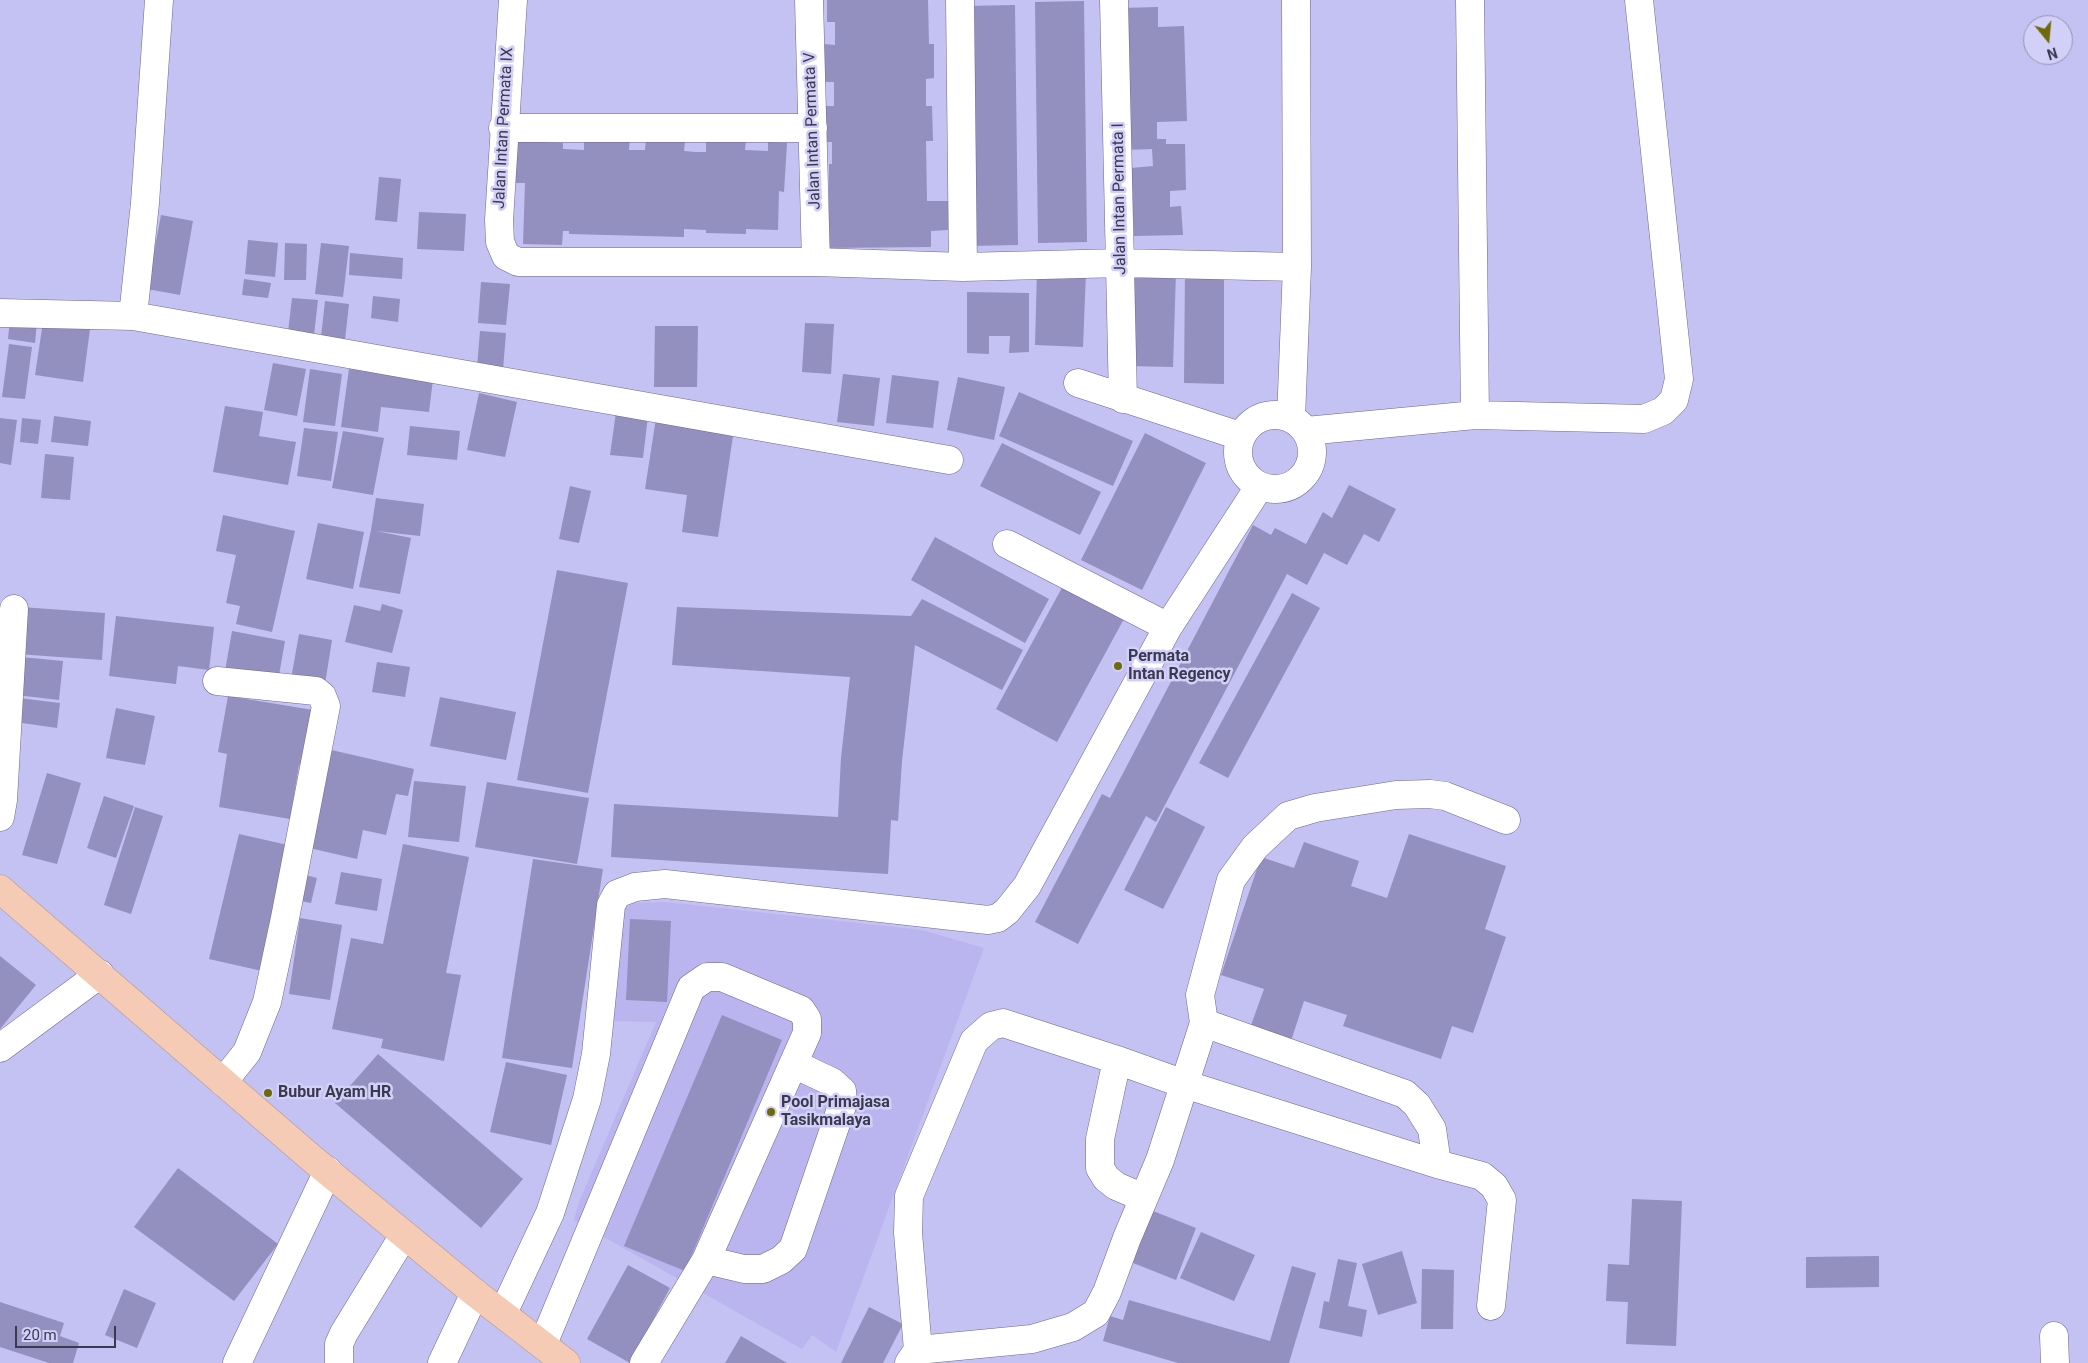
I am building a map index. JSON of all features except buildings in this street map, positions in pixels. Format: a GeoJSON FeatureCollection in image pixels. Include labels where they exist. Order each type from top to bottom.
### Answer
{"type":"FeatureCollection","features":[{"type":"Feature","properties":{"kind":"highway"},"geometry":{"type":"LineString","coordinates":[[0,889],[223,1082],[404,1235],[566,1363]]}},
{"type":"Feature","properties":{"kind":"street"},"geometry":{"type":"LineString","coordinates":[[133,316],[145,203],[159,0]]}},
{"type":"Feature","properties":{"kind":"street","name":"Jalan Intan Permata IX"},"geometry":{"type":"LineString","coordinates":[[513,0],[503,128],[499,220],[500,242],[506,256],[518,262],[816,262]]}},
{"type":"Feature","properties":{"kind":"street","name":"Jalan Intan Permata V"},"geometry":{"type":"LineString","coordinates":[[809,0],[816,262]]}},
{"type":"Feature","properties":{"kind":"street"},"geometry":{"type":"LineString","coordinates":[[960,0],[963,268]]}},
{"type":"Feature","properties":{"kind":"street","name":"Jalan Intan Permata I"},"geometry":{"type":"LineString","coordinates":[[1114,0],[1122,263],[1123,399]]}},
{"type":"Feature","properties":{"kind":"street"},"geometry":{"type":"LineString","coordinates":[[1296,0],[1299,425],[1312,449],[1309,468],[1297,483],[1278,490],[1259,487],[1243,474],[1236,456],[1240,436],[1253,421],[1272,414],[1299,425],[1475,415],[1644,419],[1663,411],[1674,400],[1679,379],[1639,0]]}},
{"type":"Feature","properties":{"kind":"street"},"geometry":{"type":"LineString","coordinates":[[1470,0],[1475,415]]}},
{"type":"Feature","properties":{"kind":"street"},"geometry":{"type":"LineString","coordinates":[[503,128],[813,128]]}},
{"type":"Feature","properties":{"kind":"street"},"geometry":{"type":"LineString","coordinates":[[816,262],[963,268],[1122,263],[1297,267]]}},
{"type":"Feature","properties":{"kind":"street"},"geometry":{"type":"LineString","coordinates":[[0,313],[133,316],[949,460]]}},
{"type":"Feature","properties":{"kind":"street"},"geometry":{"type":"LineString","coordinates":[[1078,383],[1240,436]]}},
{"type":"Feature","properties":{"kind":"street"},"geometry":{"type":"LineString","coordinates":[[503,1313],[550,1213],[586,1099],[596,1054],[610,905],[617,894],[635,887],[664,884],[988,920],[998,918],[1007,911],[1027,886],[1168,627],[1259,487]]}},
{"type":"Feature","properties":{"kind":"street"},"geometry":{"type":"LineString","coordinates":[[1007,544],[1168,627]]}},
{"type":"Feature","properties":{"kind":"street"},"geometry":{"type":"LineString","coordinates":[[0,817],[4,790],[14,609]]}},
{"type":"Feature","properties":{"kind":"street"},"geometry":{"type":"LineString","coordinates":[[217,681],[316,691],[322,696],[326,706],[267,1002],[247,1052],[223,1082]]}},
{"type":"Feature","properties":{"kind":"street"},"geometry":{"type":"LineString","coordinates":[[1491,1306],[1502,1200],[1494,1186],[1482,1176],[1437,1164],[1184,1084],[1118,1060],[1003,1023],[991,1026],[974,1041],[909,1196],[908,1233],[913,1357],[1032,1339],[1073,1327],[1096,1313],[1107,1292],[1160,1160],[1184,1084],[1204,1023],[1200,995],[1231,880],[1255,847],[1288,816],[1315,808],[1396,794],[1445,796],[1506,820]]}},
{"type":"Feature","properties":{"kind":"street"},"geometry":{"type":"LineString","coordinates":[[0,1048],[100,974]]}},
{"type":"Feature","properties":{"kind":"street"},"geometry":{"type":"LineString","coordinates":[[543,1344],[691,988],[707,977],[722,976],[801,1010],[807,1019],[807,1033],[706,1260],[644,1363]]}},
{"type":"Feature","properties":{"kind":"street"},"geometry":{"type":"LineString","coordinates":[[1204,1023],[1405,1094],[1417,1106],[1432,1129],[1437,1164]]}},
{"type":"Feature","properties":{"kind":"street"},"geometry":{"type":"LineString","coordinates":[[1118,1060],[1100,1139],[1100,1168],[1106,1178],[1116,1186],[1144,1198]]}},
{"type":"Feature","properties":{"kind":"street"},"geometry":{"type":"LineString","coordinates":[[706,1260],[744,1269],[763,1270],[781,1260],[793,1248],[843,1103],[842,1091],[832,1082],[794,1064]]}},
{"type":"Feature","properties":{"kind":"street"},"geometry":{"type":"LineString","coordinates":[[236,1363],[328,1171]]}},
{"type":"Feature","properties":{"kind":"street"},"geometry":{"type":"LineString","coordinates":[[339,1363],[339,1344],[344,1333],[404,1235]]}},
{"type":"Feature","properties":{"kind":"street"},"geometry":{"type":"LineString","coordinates":[[442,1363],[475,1293]]}},
{"type":"Feature","properties":{"kind":"street"},"geometry":{"type":"LineString","coordinates":[[2054,1336],[2055,1363]]}},
{"type":"Feature","properties":{"kind":"shaded area","name":"Pool Primajasa Tasikmalaya"},"geometry":{"type":"Polygon","coordinates":[[[666,902],[922,930],[984,948],[836,1352],[812,1335],[802,1349],[574,1220],[579,1202],[656,1022],[611,1021],[622,911],[633,903],[666,902]]]}},
{"type":"Feature","properties":{"kind":"place","name":"Permata Intan Regency"},"geometry":{"type":"Point","coordinates":[1118,666]}},
{"type":"Feature","properties":{"kind":"place","name":"Bubur Ayam HR"},"geometry":{"type":"Point","coordinates":[268,1093]}},
{"type":"Feature","properties":{"kind":"place","name":"Pool Primajasa Tasikmalaya"},"geometry":{"type":"Point","coordinates":[771,1112]}}]}
